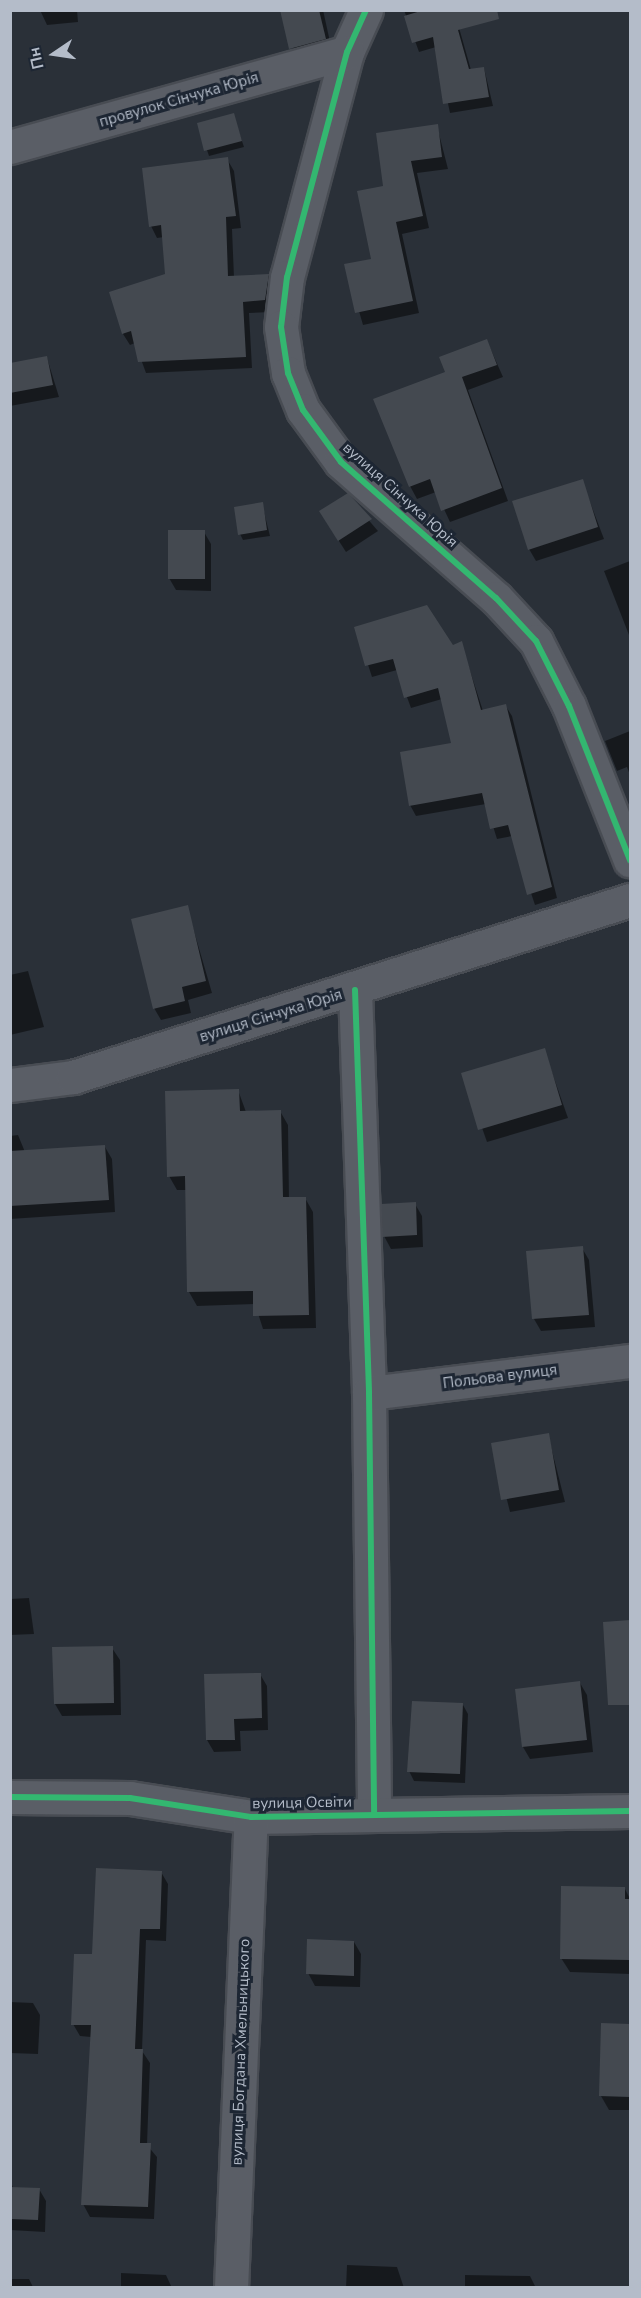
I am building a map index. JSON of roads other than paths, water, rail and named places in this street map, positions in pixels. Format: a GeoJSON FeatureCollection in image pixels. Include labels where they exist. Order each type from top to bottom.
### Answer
{"type":"FeatureCollection","features":[{"type":"Feature","properties":{"kind":"street","name":"вулиця Сінчука Юрія"},"geometry":{"type":"LineString","coordinates":[[366,10],[347,52],[287,277],[281,327],[288,373],[303,410],[341,462],[496,598],[536,641],[569,706],[630,860]]}},
{"type":"Feature","properties":{"kind":"street","name":"провулок Сінчука Юрія"},"geometry":{"type":"LineString","coordinates":[[10,147],[347,52]]}},
{"type":"Feature","properties":{"kind":"street","name":"вулиця Сінчука Юрія"},"geometry":{"type":"LineString","coordinates":[[10,1085],[73,1077],[355,990],[630,900]]}},
{"type":"Feature","properties":{"kind":"street"},"geometry":{"type":"LineString","coordinates":[[355,990],[369,1393],[374,1814]]}},
{"type":"Feature","properties":{"kind":"street","name":"Польова вулиця"},"geometry":{"type":"LineString","coordinates":[[369,1393],[630,1361]]}},
{"type":"Feature","properties":{"kind":"street","name":"вулиця Освіти"},"geometry":{"type":"LineString","coordinates":[[10,1797],[130,1798],[251,1816],[630,1811]]}},
{"type":"Feature","properties":{"kind":"street","name":"вулиця Богдана Хмельницького"},"geometry":{"type":"LineString","coordinates":[[231,2288],[251,1816]]}}]}
